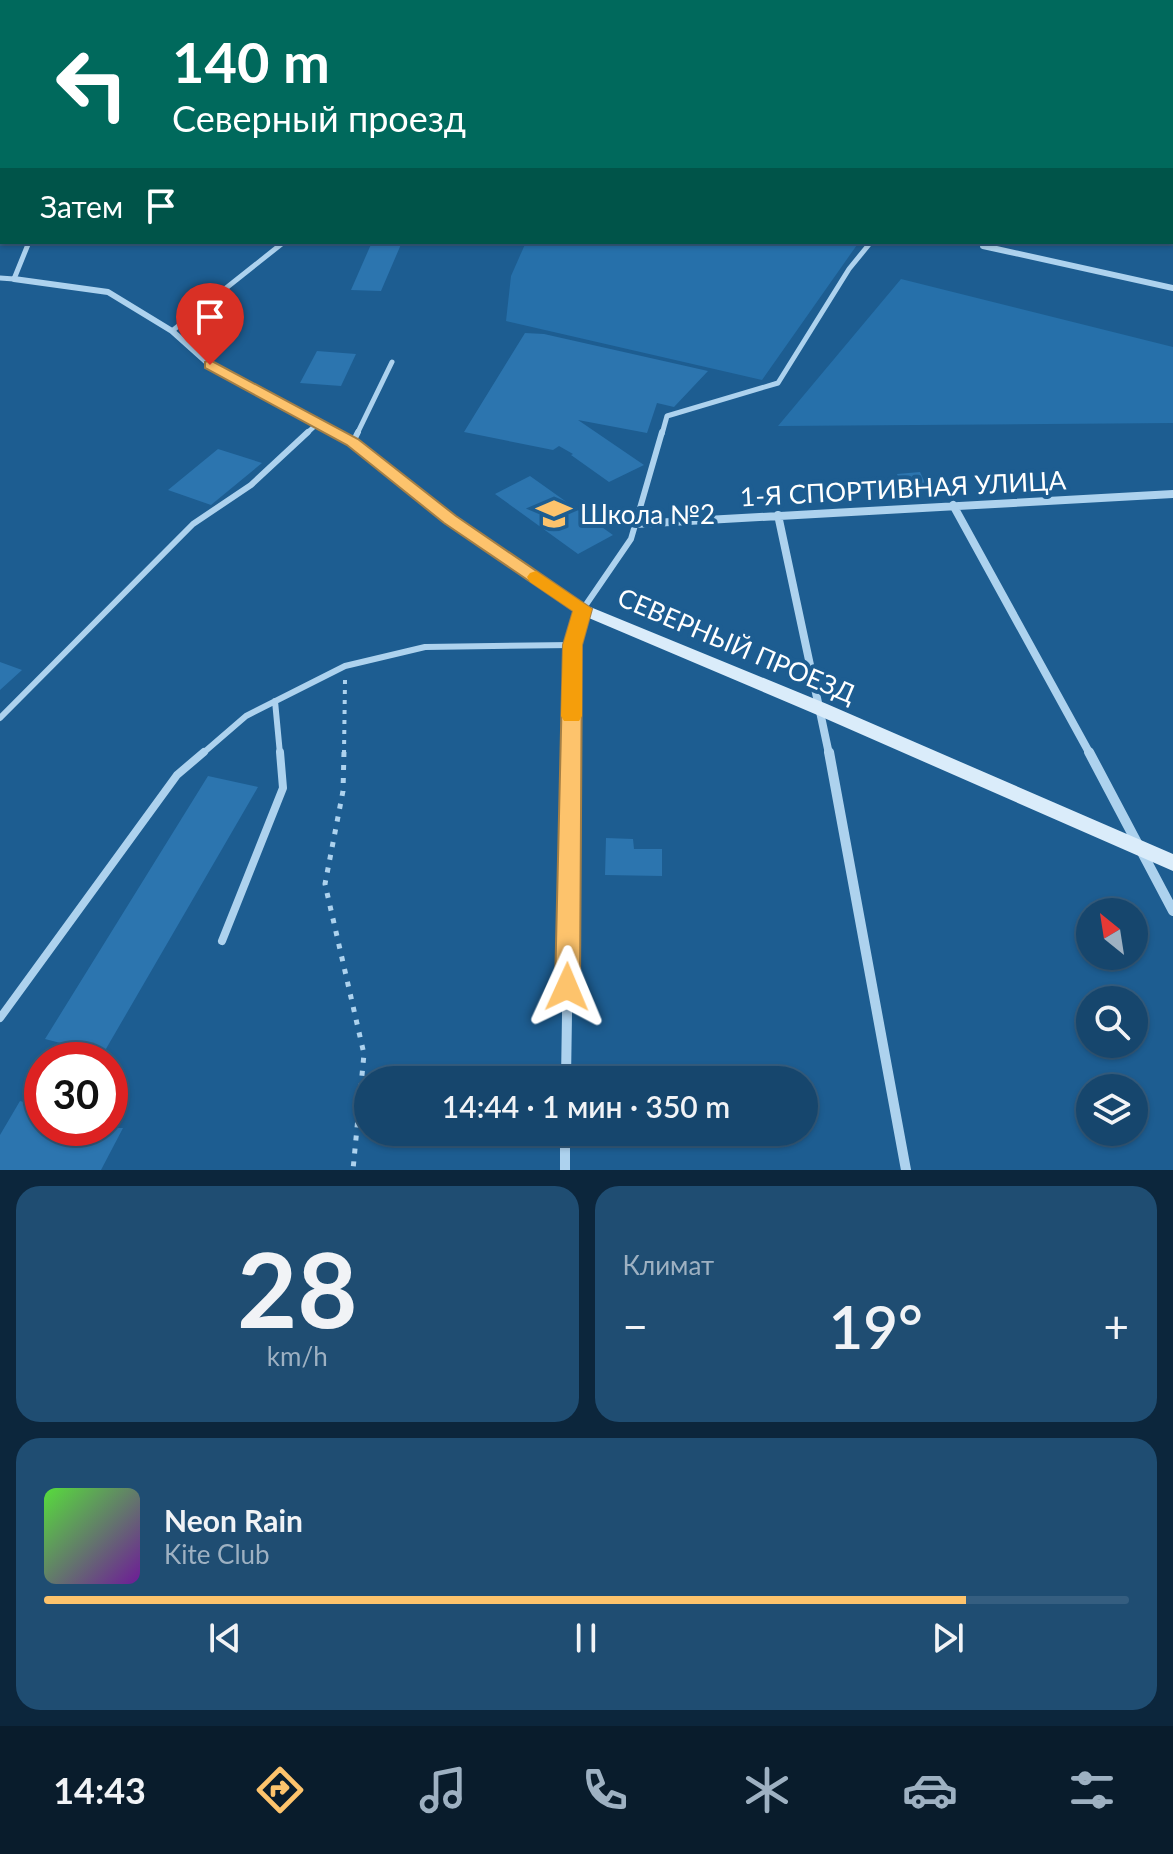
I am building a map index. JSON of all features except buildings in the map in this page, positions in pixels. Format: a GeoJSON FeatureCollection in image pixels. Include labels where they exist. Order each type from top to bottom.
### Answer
{"type":"FeatureCollection","features":[{"type":"Feature","properties":{"kind":"street"},"geometry":{"type":"LineString","coordinates":[[983,246],[1173,288]]}},
{"type":"Feature","properties":{"kind":"street","name":"СЕВЕРНЫЙ ПРОЕЗД"},"geometry":{"type":"LineString","coordinates":[[14,279],[108,292],[172,331],[210,365],[353,442],[450,520],[583,609],[1173,863]]}},
{"type":"Feature","properties":{"kind":"street","name":"1-Я СПОРТИВНАЯ УЛИЦА"},"geometry":{"type":"LineString","coordinates":[[635,524],[1173,494]]}},
{"type":"Feature","properties":{"kind":"street"},"geometry":{"type":"LineString","coordinates":[[953,505],[1143,850],[1173,911]]}},
{"type":"Feature","properties":{"kind":"street"},"geometry":{"type":"LineString","coordinates":[[778,515],[821,709],[906,1170]]}},
{"type":"Feature","properties":{"kind":"street"},"geometry":{"type":"LineString","coordinates":[[566,1066],[572,645],[583,609]]}},
{"type":"Feature","properties":{"kind":"street"},"geometry":{"type":"LineString","coordinates":[[565,1146],[565,1170]]}},
{"type":"Feature","properties":{"kind":"lane"},"geometry":{"type":"LineString","coordinates":[[0,278],[14,279],[28,244]]}},
{"type":"Feature","properties":{"kind":"lane"},"geometry":{"type":"LineString","coordinates":[[172,331],[281,244]]}},
{"type":"Feature","properties":{"kind":"lane"},"geometry":{"type":"LineString","coordinates":[[583,609],[631,539],[667,416],[778,383],[849,269],[869,244]]}},
{"type":"Feature","properties":{"kind":"lane"},"geometry":{"type":"LineString","coordinates":[[353,442],[392,362]]}},
{"type":"Feature","properties":{"kind":"lane"},"geometry":{"type":"LineString","coordinates":[[0,718],[193,524],[251,485],[318,423]]}},
{"type":"Feature","properties":{"kind":"lane"},"geometry":{"type":"LineString","coordinates":[[0,1018],[177,775],[246,716],[345,666],[425,647],[572,645]]}},
{"type":"Feature","properties":{"kind":"lane"},"geometry":{"type":"LineString","coordinates":[[222,941],[283,788],[275,701]]}},
{"type":"Feature","properties":{"kind":"path"},"geometry":{"type":"LineString","coordinates":[[345,666],[343,791],[325,884],[364,1054],[353,1170]]}},
{"type":"Feature","properties":{"kind":"shaded area"},"geometry":{"type":"Polygon","coordinates":[[[525,244],[858,244],[762,380],[506,321],[511,276],[525,244]]]}},
{"type":"Feature","properties":{"kind":"shaded area"},"geometry":{"type":"Polygon","coordinates":[[[901,279],[1173,347],[1173,423],[778,426],[901,279]]]}},
{"type":"Feature","properties":{"kind":"slow traffic"},"geometry":{"type":"LineString","coordinates":[[536,577],[583,609],[572,645],[571,716]]}},
{"type":"Feature","properties":{"kind":"place","name":"Школа №2"},"geometry":{"type":"Point","coordinates":[554,514]}},
{"type":"Feature","properties":{"kind":"route"},"geometry":{"type":"LineString","coordinates":[[210,365],[353,442],[450,520],[583,609],[572,645],[567,987]]}}]}
